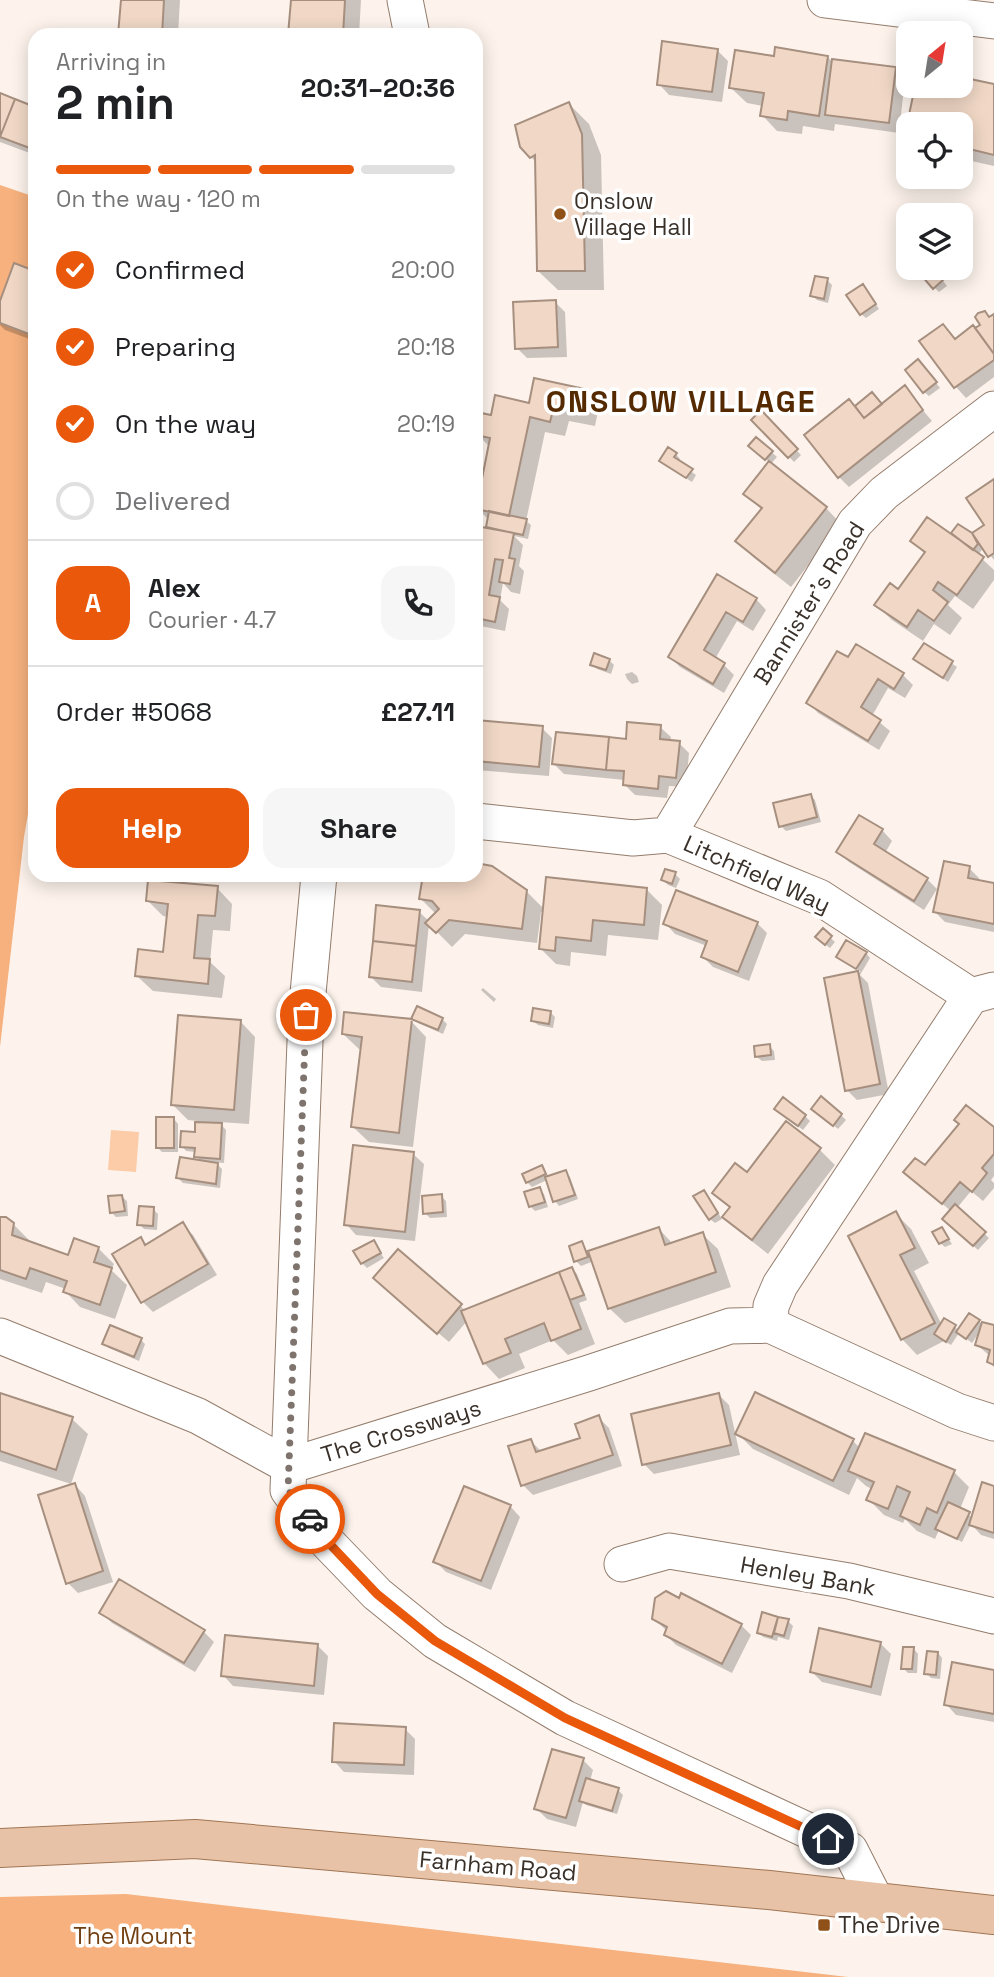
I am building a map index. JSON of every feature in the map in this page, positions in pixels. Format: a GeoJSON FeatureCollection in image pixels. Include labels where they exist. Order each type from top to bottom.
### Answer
{"type":"FeatureCollection","features":[{"type":"Feature","properties":{"kind":"main road","name":"Farnham Road"},"geometry":{"type":"LineString","coordinates":[[0,1848],[195,1839],[769,1890],[994,1915]]}},
{"type":"Feature","properties":{"kind":"street"},"geometry":{"type":"LineString","coordinates":[[405,0],[411,28]]}},
{"type":"Feature","properties":{"kind":"street"},"geometry":{"type":"LineString","coordinates":[[825,0],[994,21]]}},
{"type":"Feature","properties":{"kind":"street","name":"Bannister's Road"},"geometry":{"type":"LineString","coordinates":[[668,835],[855,523],[884,493],[994,409]]}},
{"type":"Feature","properties":{"kind":"street","name":"Litchfield Way"},"geometry":{"type":"LineString","coordinates":[[483,822],[633,838],[668,835],[819,897],[982,993],[780,1285],[771,1306],[770,1325]]}},
{"type":"Feature","properties":{"kind":"street"},"geometry":{"type":"LineString","coordinates":[[318,882],[306,1015],[288,1490],[325,1539],[377,1594],[435,1641],[565,1718],[850,1850],[876,1901]]}},
{"type":"Feature","properties":{"kind":"street"},"geometry":{"type":"LineString","coordinates":[[770,1325],[957,1411],[994,1423]]}},
{"type":"Feature","properties":{"kind":"street","name":"The Crossways"},"geometry":{"type":"LineString","coordinates":[[289,1465],[589,1373],[730,1326],[770,1325]]}},
{"type":"Feature","properties":{"kind":"street"},"geometry":{"type":"LineString","coordinates":[[13,1341],[198,1416],[289,1465]]}},
{"type":"Feature","properties":{"kind":"street","name":"Henley Bank"},"geometry":{"type":"LineString","coordinates":[[622,1564],[669,1551],[849,1581],[994,1616]]}},
{"type":"Feature","properties":{"kind":"green space"},"geometry":{"type":"Polygon","coordinates":[[[0,185],[28,195],[28,814],[0,1047],[0,185]]]}},
{"type":"Feature","properties":{"kind":"green space","name":"The Mount"},"geometry":{"type":"Polygon","coordinates":[[[126,1894],[848,1977],[0,1977],[0,1897],[126,1894]]]}},
{"type":"Feature","properties":{"kind":"shaded area"},"geometry":{"type":"Polygon","coordinates":[[[111,1130],[139,1132],[136,1172],[108,1170],[111,1130]]]}},
{"type":"Feature","properties":{"kind":"building"},"geometry":{"type":"Polygon","coordinates":[[[121,0],[164,0],[162,28],[119,28],[121,0]]]}},
{"type":"Feature","properties":{"kind":"building"},"geometry":{"type":"Polygon","coordinates":[[[291,0],[345,0],[343,28],[289,28],[291,0]]]}},
{"type":"Feature","properties":{"kind":"building"},"geometry":{"type":"Polygon","coordinates":[[[662,41],[718,49],[712,92],[657,85],[662,41]]]}},
{"type":"Feature","properties":{"kind":"building"},"geometry":{"type":"Polygon","coordinates":[[[775,47],[828,56],[819,116],[788,111],[787,120],[760,116],[764,93],[729,88],[735,50],[774,56],[775,47]]]}},
{"type":"Feature","properties":{"kind":"building"},"geometry":{"type":"Polygon","coordinates":[[[832,59],[896,67],[889,123],[825,115],[832,59]]]}},
{"type":"Feature","properties":{"kind":"building"},"geometry":{"type":"Polygon","coordinates":[[[973,80],[994,84],[994,155],[973,150],[973,112],[910,112],[913,98],[973,98],[973,80]]]}},
{"type":"Feature","properties":{"kind":"building"},"geometry":{"type":"Polygon","coordinates":[[[0,93],[15,99],[0,137],[0,93]]]}},
{"type":"Feature","properties":{"kind":"building"},"geometry":{"type":"Polygon","coordinates":[[[15,99],[28,104],[28,147],[0,137],[15,99]]]}},
{"type":"Feature","properties":{"kind":"building","name":"Onslow Village Hall"},"geometry":{"type":"Polygon","coordinates":[[[569,102],[582,134],[585,271],[537,271],[535,155],[530,158],[520,147],[515,125],[569,102]]]}},
{"type":"Feature","properties":{"kind":"building"},"geometry":{"type":"Polygon","coordinates":[[[14,263],[28,268],[28,334],[0,323],[0,301],[14,263]]]}},
{"type":"Feature","properties":{"kind":"building"},"geometry":{"type":"Polygon","coordinates":[[[815,276],[828,278],[824,299],[810,296],[815,276]]]}},
{"type":"Feature","properties":{"kind":"building"},"geometry":{"type":"Polygon","coordinates":[[[925,280],[943,280],[933,289],[925,280]]]}},
{"type":"Feature","properties":{"kind":"building"},"geometry":{"type":"Polygon","coordinates":[[[863,284],[876,304],[860,315],[846,295],[863,284]]]}},
{"type":"Feature","properties":{"kind":"building"},"geometry":{"type":"Polygon","coordinates":[[[556,300],[558,347],[515,349],[513,302],[556,300]]]}},
{"type":"Feature","properties":{"kind":"building"},"geometry":{"type":"Polygon","coordinates":[[[985,311],[989,317],[994,314],[994,354],[975,328],[980,325],[975,317],[985,311]]]}},
{"type":"Feature","properties":{"kind":"building"},"geometry":{"type":"Polygon","coordinates":[[[943,324],[955,339],[973,325],[994,354],[994,360],[954,388],[919,341],[943,324]]]}},
{"type":"Feature","properties":{"kind":"building"},"geometry":{"type":"Polygon","coordinates":[[[918,359],[937,382],[923,393],[905,370],[918,359]]]}},
{"type":"Feature","properties":{"kind":"building"},"geometry":{"type":"Polygon","coordinates":[[[534,378],[585,389],[580,412],[554,406],[550,422],[530,417],[509,516],[483,510],[483,474],[490,438],[483,436],[483,413],[491,415],[495,395],[529,403],[534,378]]]}},
{"type":"Feature","properties":{"kind":"building"},"geometry":{"type":"Polygon","coordinates":[[[905,385],[923,410],[838,478],[804,435],[849,399],[864,418],[905,385]]]}},
{"type":"Feature","properties":{"kind":"building"},"geometry":{"type":"Polygon","coordinates":[[[872,392],[882,404],[864,418],[855,406],[872,392]]]}},
{"type":"Feature","properties":{"kind":"building"},"geometry":{"type":"Polygon","coordinates":[[[761,410],[798,449],[788,458],[751,420],[761,410]]]}},
{"type":"Feature","properties":{"kind":"building"},"geometry":{"type":"Polygon","coordinates":[[[756,437],[773,451],[765,460],[748,446],[756,437]]]}},
{"type":"Feature","properties":{"kind":"building"},"geometry":{"type":"Polygon","coordinates":[[[668,447],[677,453],[674,457],[693,469],[686,478],[659,461],[668,447]]]}},
{"type":"Feature","properties":{"kind":"building"},"geometry":{"type":"Polygon","coordinates":[[[769,461],[827,507],[775,573],[735,541],[762,508],[743,494],[769,461]]]}},
{"type":"Feature","properties":{"kind":"building"},"geometry":{"type":"Polygon","coordinates":[[[994,479],[994,553],[988,557],[972,533],[984,525],[966,498],[994,479]]]}},
{"type":"Feature","properties":{"kind":"building"},"geometry":{"type":"Polygon","coordinates":[[[489,511],[527,519],[523,535],[486,527],[489,511]]]}},
{"type":"Feature","properties":{"kind":"building"},"geometry":{"type":"Polygon","coordinates":[[[927,517],[984,557],[957,595],[938,582],[933,590],[948,602],[934,621],[918,610],[907,627],[874,605],[890,583],[898,589],[925,552],[910,541],[927,517]]]}},
{"type":"Feature","properties":{"kind":"building"},"geometry":{"type":"Polygon","coordinates":[[[958,524],[972,533],[978,544],[973,550],[951,533],[958,524]]]}},
{"type":"Feature","properties":{"kind":"building"},"geometry":{"type":"Polygon","coordinates":[[[483,527],[514,533],[509,558],[515,559],[510,584],[499,582],[503,560],[495,559],[489,595],[500,597],[495,622],[483,619],[483,527]]]}},
{"type":"Feature","properties":{"kind":"building"},"geometry":{"type":"Polygon","coordinates":[[[717,574],[757,598],[743,622],[726,612],[704,650],[725,663],[713,684],[668,657],[717,574]]]}},
{"type":"Feature","properties":{"kind":"building"},"geometry":{"type":"Polygon","coordinates":[[[924,643],[953,661],[943,678],[913,659],[924,643]]]}},
{"type":"Feature","properties":{"kind":"building"},"geometry":{"type":"Polygon","coordinates":[[[856,644],[904,673],[894,689],[878,679],[861,707],[881,720],[868,741],[806,703],[837,651],[848,657],[856,644]]]}},
{"type":"Feature","properties":{"kind":"building"},"geometry":{"type":"Polygon","coordinates":[[[594,653],[610,659],[606,670],[590,665],[594,653]]]}},
{"type":"Feature","properties":{"kind":"building"},"geometry":{"type":"Polygon","coordinates":[[[483,721],[543,726],[539,767],[483,762],[483,721]]]}},
{"type":"Feature","properties":{"kind":"building"},"geometry":{"type":"Polygon","coordinates":[[[627,722],[661,725],[660,739],[680,741],[676,778],[659,776],[658,789],[623,785],[624,771],[606,770],[609,737],[626,739],[627,722]]]}},
{"type":"Feature","properties":{"kind":"building"},"geometry":{"type":"Polygon","coordinates":[[[556,732],[609,737],[606,770],[552,764],[556,732]]]}},
{"type":"Feature","properties":{"kind":"building"},"geometry":{"type":"Polygon","coordinates":[[[811,794],[817,817],[779,827],[773,803],[811,794]]]}},
{"type":"Feature","properties":{"kind":"building"},"geometry":{"type":"Polygon","coordinates":[[[859,815],[883,829],[874,844],[928,878],[914,901],[836,852],[859,815]]]}},
{"type":"Feature","properties":{"kind":"building"},"geometry":{"type":"Polygon","coordinates":[[[944,861],[970,866],[968,878],[994,883],[994,924],[933,912],[944,861]]]}},
{"type":"Feature","properties":{"kind":"building"},"geometry":{"type":"Polygon","coordinates":[[[483,864],[492,866],[527,890],[522,929],[449,920],[436,933],[425,923],[439,909],[432,901],[419,899],[422,882],[483,882],[483,864]]]}},
{"type":"Feature","properties":{"kind":"building"},"geometry":{"type":"Polygon","coordinates":[[[665,869],[676,872],[672,884],[661,880],[665,869]]]}},
{"type":"Feature","properties":{"kind":"building"},"geometry":{"type":"Polygon","coordinates":[[[546,877],[647,888],[644,925],[593,920],[591,941],[556,937],[555,951],[539,949],[546,877]]]}},
{"type":"Feature","properties":{"kind":"building"},"geometry":{"type":"Polygon","coordinates":[[[148,882],[218,886],[215,916],[198,915],[194,958],[210,959],[208,984],[135,976],[138,949],[163,952],[168,904],[146,901],[148,882]]]}},
{"type":"Feature","properties":{"kind":"building"},"geometry":{"type":"Polygon","coordinates":[[[676,890],[758,922],[738,972],[701,957],[707,941],[663,924],[676,890]]]}},
{"type":"Feature","properties":{"kind":"building"},"geometry":{"type":"Polygon","coordinates":[[[376,905],[420,910],[416,946],[373,941],[376,905]]]}},
{"type":"Feature","properties":{"kind":"building"},"geometry":{"type":"Polygon","coordinates":[[[823,928],[832,936],[825,945],[815,937],[823,928]]]}},
{"type":"Feature","properties":{"kind":"building"},"geometry":{"type":"Polygon","coordinates":[[[846,940],[867,952],[856,969],[836,957],[846,940]]]}},
{"type":"Feature","properties":{"kind":"building"},"geometry":{"type":"Polygon","coordinates":[[[373,941],[416,946],[412,982],[369,977],[373,941]]]}},
{"type":"Feature","properties":{"kind":"building"},"geometry":{"type":"Polygon","coordinates":[[[858,971],[880,1084],[845,1091],[824,978],[858,971]]]}},
{"type":"Feature","properties":{"kind":"building"},"geometry":{"type":"Polygon","coordinates":[[[417,1006],[443,1018],[438,1030],[411,1019],[417,1006]]]}},
{"type":"Feature","properties":{"kind":"building"},"geometry":{"type":"Polygon","coordinates":[[[533,1008],[551,1011],[549,1024],[531,1021],[533,1008]]]}},
{"type":"Feature","properties":{"kind":"building"},"geometry":{"type":"Polygon","coordinates":[[[344,1012],[412,1019],[399,1133],[351,1127],[362,1037],[342,1034],[344,1012]]]}},
{"type":"Feature","properties":{"kind":"building"},"geometry":{"type":"Polygon","coordinates":[[[178,1015],[241,1020],[234,1110],[171,1105],[178,1015]]]}},
{"type":"Feature","properties":{"kind":"building"},"geometry":{"type":"Polygon","coordinates":[[[770,1044],[771,1055],[755,1057],[754,1046],[770,1044]]]}},
{"type":"Feature","properties":{"kind":"building"},"geometry":{"type":"Polygon","coordinates":[[[821,1096],[842,1114],[833,1126],[811,1109],[821,1096]]]}},
{"type":"Feature","properties":{"kind":"building"},"geometry":{"type":"Polygon","coordinates":[[[783,1097],[806,1115],[798,1126],[774,1109],[783,1097]]]}},
{"type":"Feature","properties":{"kind":"building"},"geometry":{"type":"Polygon","coordinates":[[[966,1105],[994,1127],[994,1154],[982,1168],[987,1173],[972,1192],[960,1182],[942,1204],[903,1172],[915,1158],[925,1165],[959,1124],[954,1120],[966,1105]]]}},
{"type":"Feature","properties":{"kind":"building"},"geometry":{"type":"Polygon","coordinates":[[[156,1117],[174,1117],[174,1148],[156,1148],[156,1117]]]}},
{"type":"Feature","properties":{"kind":"building"},"geometry":{"type":"Polygon","coordinates":[[[786,1121],[821,1148],[752,1240],[722,1217],[730,1207],[712,1193],[735,1163],[747,1172],[786,1121]]]}},
{"type":"Feature","properties":{"kind":"building"},"geometry":{"type":"Polygon","coordinates":[[[195,1122],[222,1123],[220,1159],[194,1157],[195,1148],[180,1147],[181,1131],[195,1132],[195,1122]]]}},
{"type":"Feature","properties":{"kind":"building"},"geometry":{"type":"Polygon","coordinates":[[[353,1145],[414,1152],[405,1232],[344,1225],[353,1145]]]}},
{"type":"Feature","properties":{"kind":"building"},"geometry":{"type":"Polygon","coordinates":[[[180,1157],[218,1163],[216,1184],[176,1178],[180,1157]]]}},
{"type":"Feature","properties":{"kind":"building"},"geometry":{"type":"Polygon","coordinates":[[[542,1165],[546,1174],[526,1183],[522,1174],[542,1165]]]}},
{"type":"Feature","properties":{"kind":"building"},"geometry":{"type":"Polygon","coordinates":[[[566,1170],[575,1195],[553,1202],[545,1177],[566,1170]]]}},
{"type":"Feature","properties":{"kind":"building"},"geometry":{"type":"Polygon","coordinates":[[[540,1187],[545,1202],[529,1207],[524,1192],[540,1187]]]}},
{"type":"Feature","properties":{"kind":"building"},"geometry":{"type":"Polygon","coordinates":[[[704,1190],[718,1213],[709,1220],[693,1196],[704,1190]]]}},
{"type":"Feature","properties":{"kind":"building"},"geometry":{"type":"Polygon","coordinates":[[[442,1194],[443,1212],[423,1214],[422,1196],[442,1194]]]}},
{"type":"Feature","properties":{"kind":"building"},"geometry":{"type":"Polygon","coordinates":[[[122,1195],[125,1211],[110,1213],[108,1196],[122,1195]]]}},
{"type":"Feature","properties":{"kind":"building"},"geometry":{"type":"Polygon","coordinates":[[[955,1204],[986,1232],[973,1246],[942,1219],[955,1204]]]}},
{"type":"Feature","properties":{"kind":"building"},"geometry":{"type":"Polygon","coordinates":[[[139,1206],[154,1207],[153,1226],[137,1225],[139,1206]]]}},
{"type":"Feature","properties":{"kind":"building"},"geometry":{"type":"Polygon","coordinates":[[[896,1211],[915,1248],[900,1255],[935,1323],[901,1340],[848,1236],[896,1211]]]}},
{"type":"Feature","properties":{"kind":"building"},"geometry":{"type":"Polygon","coordinates":[[[0,1217],[6,1217],[14,1223],[12,1235],[68,1255],[74,1238],[99,1247],[94,1262],[112,1268],[100,1305],[63,1292],[67,1281],[30,1268],[26,1279],[0,1270],[0,1217]]]}},
{"type":"Feature","properties":{"kind":"building"},"geometry":{"type":"Polygon","coordinates":[[[183,1222],[208,1264],[141,1303],[112,1254],[141,1237],[145,1245],[183,1222]]]}},
{"type":"Feature","properties":{"kind":"building"},"geometry":{"type":"Polygon","coordinates":[[[659,1227],[665,1245],[703,1232],[716,1272],[608,1309],[588,1251],[659,1227]]]}},
{"type":"Feature","properties":{"kind":"building"},"geometry":{"type":"Polygon","coordinates":[[[942,1227],[949,1239],[939,1244],[932,1232],[942,1227]]]}},
{"type":"Feature","properties":{"kind":"building"},"geometry":{"type":"Polygon","coordinates":[[[374,1240],[381,1253],[361,1264],[353,1251],[374,1240]]]}},
{"type":"Feature","properties":{"kind":"building"},"geometry":{"type":"Polygon","coordinates":[[[582,1241],[588,1257],[574,1262],[569,1246],[582,1241]]]}},
{"type":"Feature","properties":{"kind":"building"},"geometry":{"type":"Polygon","coordinates":[[[398,1249],[462,1304],[437,1334],[373,1278],[398,1249]]]}},
{"type":"Feature","properties":{"kind":"building"},"geometry":{"type":"Polygon","coordinates":[[[572,1267],[584,1295],[570,1300],[559,1272],[572,1267]]]}},
{"type":"Feature","properties":{"kind":"building"},"geometry":{"type":"Polygon","coordinates":[[[559,1272],[581,1329],[551,1341],[544,1323],[505,1339],[511,1353],[483,1364],[461,1311],[559,1272]]]}},
{"type":"Feature","properties":{"kind":"building"},"geometry":{"type":"Polygon","coordinates":[[[969,1313],[980,1320],[966,1339],[956,1332],[969,1313]]]}},
{"type":"Feature","properties":{"kind":"building"},"geometry":{"type":"Polygon","coordinates":[[[944,1318],[956,1325],[946,1342],[934,1334],[944,1318]]]}},
{"type":"Feature","properties":{"kind":"building"},"geometry":{"type":"Polygon","coordinates":[[[982,1322],[994,1325],[994,1365],[987,1362],[990,1350],[975,1345],[982,1322]]]}},
{"type":"Feature","properties":{"kind":"building"},"geometry":{"type":"Polygon","coordinates":[[[110,1325],[142,1338],[134,1357],[102,1344],[110,1325]]]}},
{"type":"Feature","properties":{"kind":"building"},"geometry":{"type":"Polygon","coordinates":[[[755,1392],[854,1439],[833,1481],[735,1434],[755,1392]]]}},
{"type":"Feature","properties":{"kind":"building"},"geometry":{"type":"Polygon","coordinates":[[[0,1393],[73,1417],[56,1470],[0,1451],[0,1393]]]}},
{"type":"Feature","properties":{"kind":"building"},"geometry":{"type":"Polygon","coordinates":[[[719,1393],[731,1445],[642,1465],[631,1414],[719,1393]]]}},
{"type":"Feature","properties":{"kind":"building"},"geometry":{"type":"Polygon","coordinates":[[[599,1415],[613,1455],[521,1486],[508,1446],[531,1439],[536,1452],[580,1438],[575,1424],[599,1415]]]}},
{"type":"Feature","properties":{"kind":"building"},"geometry":{"type":"Polygon","coordinates":[[[865,1433],[955,1470],[937,1513],[927,1508],[920,1525],[900,1516],[910,1492],[897,1486],[888,1509],[866,1500],[874,1482],[848,1471],[865,1433]]]}},
{"type":"Feature","properties":{"kind":"building"},"geometry":{"type":"Polygon","coordinates":[[[982,1482],[994,1486],[994,1533],[969,1525],[982,1482]]]}},
{"type":"Feature","properties":{"kind":"building"},"geometry":{"type":"Polygon","coordinates":[[[75,1483],[103,1571],[66,1584],[38,1495],[75,1483]]]}},
{"type":"Feature","properties":{"kind":"building"},"geometry":{"type":"Polygon","coordinates":[[[464,1486],[511,1505],[481,1581],[433,1562],[464,1486]]]}},
{"type":"Feature","properties":{"kind":"building"},"geometry":{"type":"Polygon","coordinates":[[[948,1502],[970,1512],[957,1539],[935,1529],[948,1502]]]}},
{"type":"Feature","properties":{"kind":"building"},"geometry":{"type":"Polygon","coordinates":[[[119,1579],[205,1630],[184,1663],[99,1613],[119,1579]]]}},
{"type":"Feature","properties":{"kind":"building"},"geometry":{"type":"Polygon","coordinates":[[[666,1591],[679,1598],[681,1593],[742,1624],[722,1664],[664,1635],[667,1627],[652,1619],[655,1598],[666,1591]]]}},
{"type":"Feature","properties":{"kind":"building"},"geometry":{"type":"Polygon","coordinates":[[[762,1612],[778,1617],[772,1637],[757,1633],[762,1612]]]}},
{"type":"Feature","properties":{"kind":"building"},"geometry":{"type":"Polygon","coordinates":[[[778,1617],[789,1619],[784,1636],[774,1633],[778,1617]]]}},
{"type":"Feature","properties":{"kind":"building"},"geometry":{"type":"Polygon","coordinates":[[[819,1628],[881,1642],[871,1687],[810,1672],[819,1628]]]}},
{"type":"Feature","properties":{"kind":"building"},"geometry":{"type":"Polygon","coordinates":[[[225,1635],[318,1644],[314,1686],[221,1676],[225,1635]]]}},
{"type":"Feature","properties":{"kind":"building"},"geometry":{"type":"Polygon","coordinates":[[[903,1647],[914,1647],[912,1669],[901,1669],[903,1647]]]}},
{"type":"Feature","properties":{"kind":"building"},"geometry":{"type":"Polygon","coordinates":[[[927,1651],[938,1652],[936,1675],[924,1674],[927,1651]]]}},
{"type":"Feature","properties":{"kind":"building"},"geometry":{"type":"Polygon","coordinates":[[[952,1662],[994,1670],[994,1714],[944,1705],[952,1662]]]}},
{"type":"Feature","properties":{"kind":"building"},"geometry":{"type":"Polygon","coordinates":[[[334,1723],[406,1727],[404,1765],[332,1762],[334,1723]]]}},
{"type":"Feature","properties":{"kind":"building"},"geometry":{"type":"Polygon","coordinates":[[[552,1749],[584,1758],[566,1818],[534,1809],[552,1749]]]}},
{"type":"Feature","properties":{"kind":"building"},"geometry":{"type":"Polygon","coordinates":[[[586,1778],[619,1788],[612,1811],[579,1801],[586,1778]]]}},
{"type":"Feature","properties":{"kind":"way so far"},"geometry":{"type":"LineString","coordinates":[[306,1015],[288,1490],[310,1519]]}},
{"type":"Feature","properties":{"kind":"place","name":"Onslow Village Hall"},"geometry":{"type":"Point","coordinates":[560,214]}},
{"type":"Feature","properties":{"kind":"place","name":"The Drive"},"geometry":{"type":"Point","coordinates":[824,1925]}},
{"type":"Feature","properties":{"kind":"district","name":"ONSLOW VILLAGE"},"geometry":{"type":"Point","coordinates":[681,402]}},
{"type":"Feature","properties":{"kind":"route"},"geometry":{"type":"LineString","coordinates":[[310,1519],[325,1539],[377,1594],[435,1641],[565,1718],[828,1839]]}}]}
